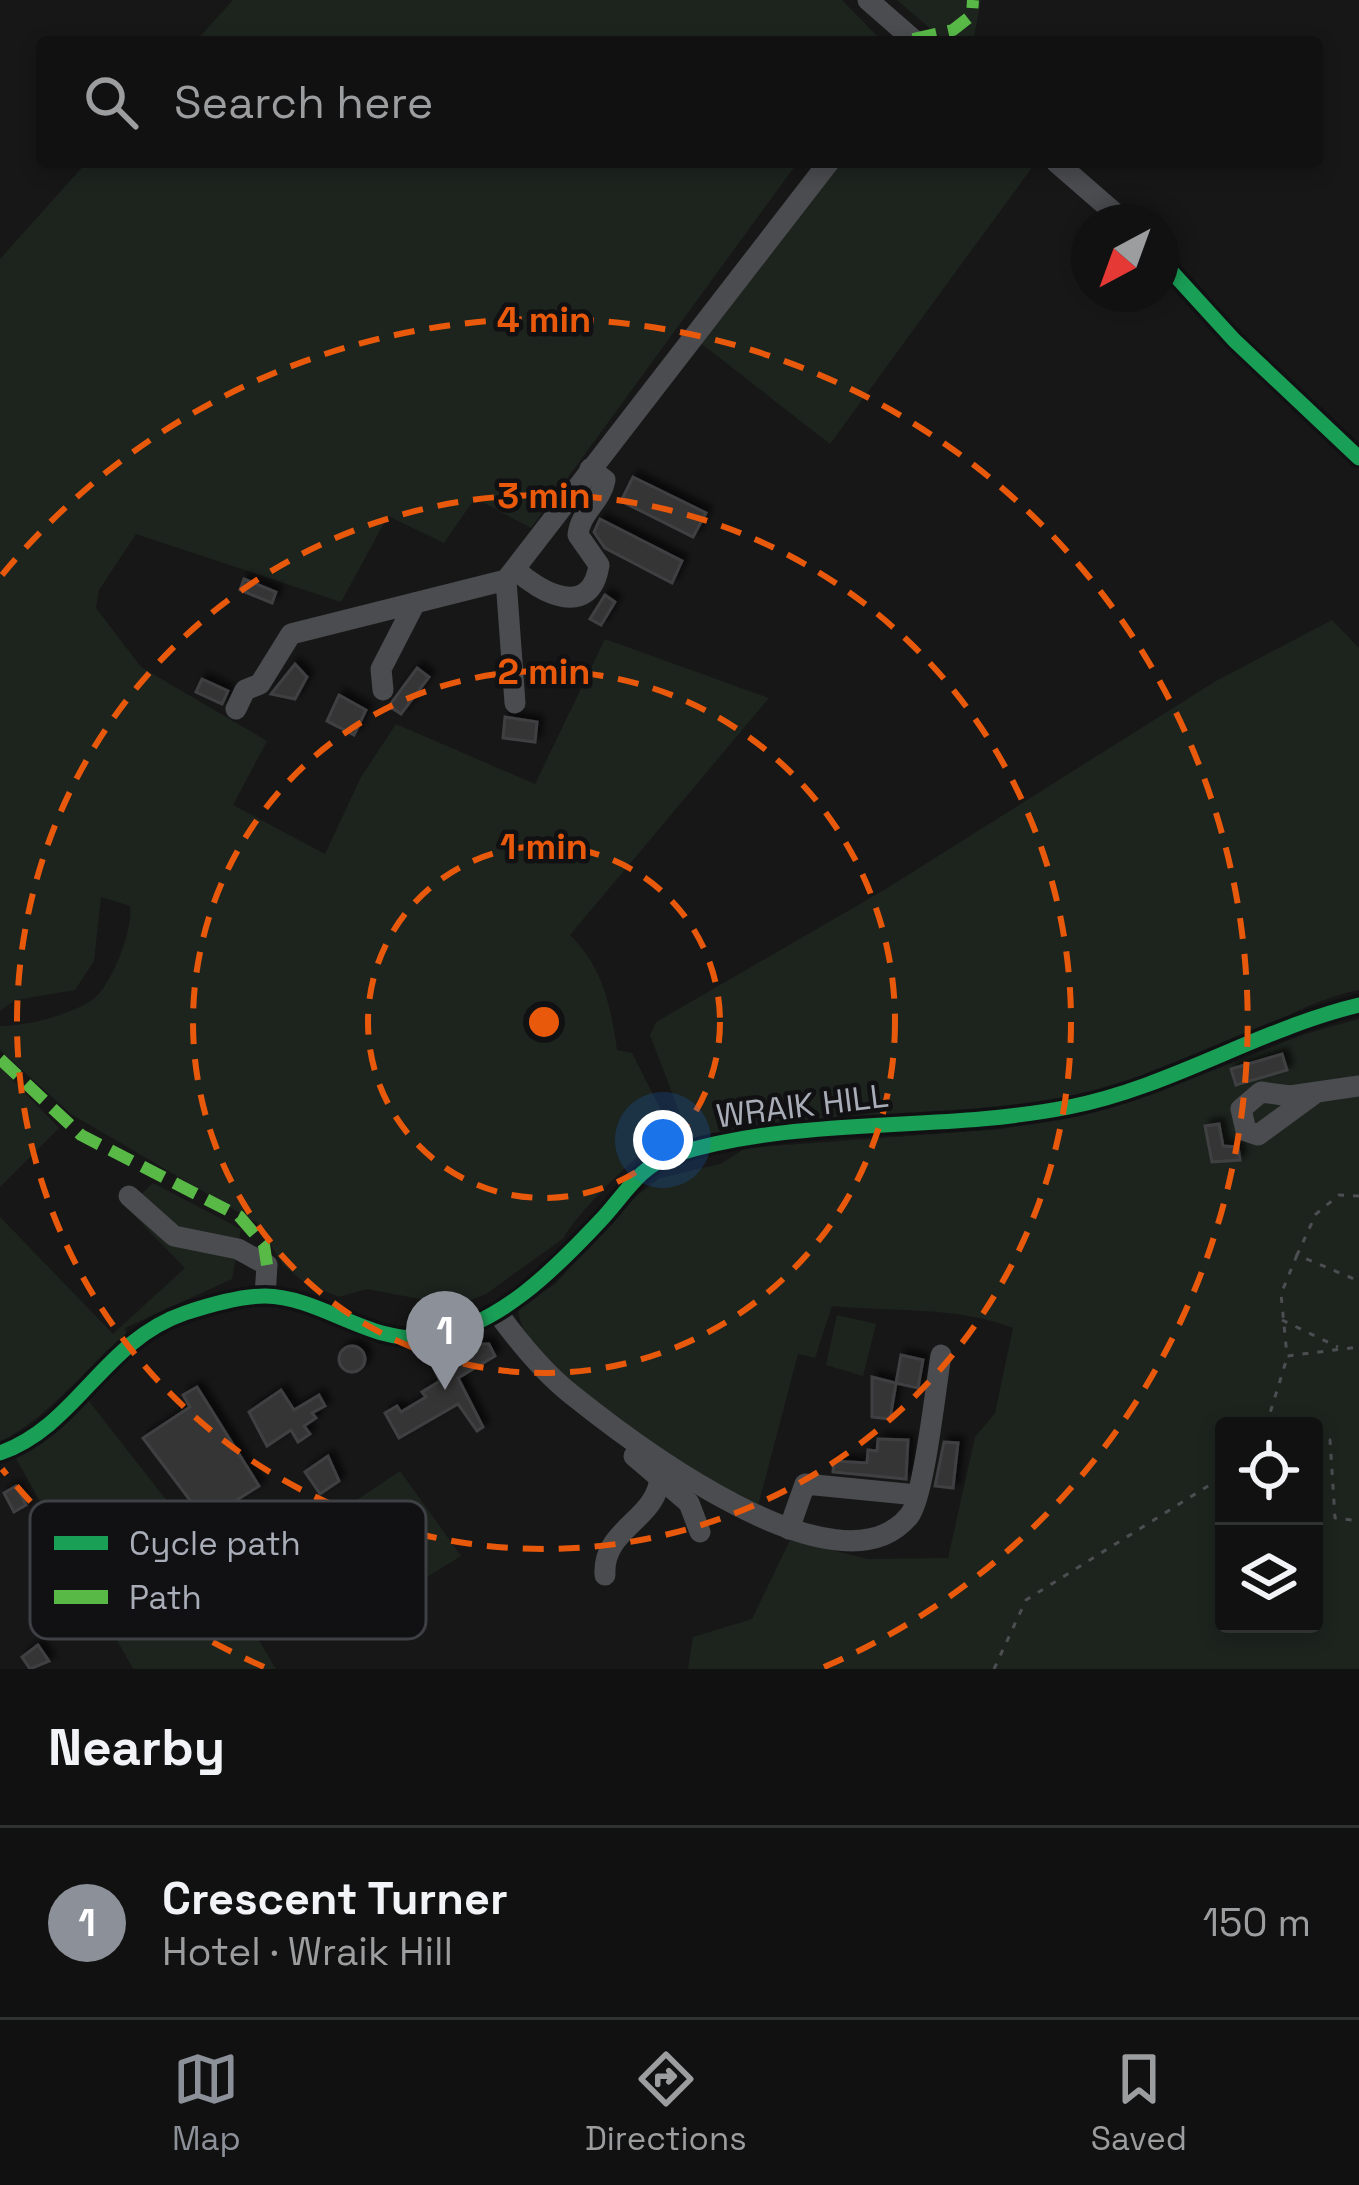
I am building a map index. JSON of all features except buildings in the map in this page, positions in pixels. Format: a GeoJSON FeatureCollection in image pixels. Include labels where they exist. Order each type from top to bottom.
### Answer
{"type":"FeatureCollection","features":[{"type":"Feature","properties":{"kind":"street"},"geometry":{"type":"LineString","coordinates":[[868,0],[909,36]]}},
{"type":"Feature","properties":{"kind":"street"},"geometry":{"type":"LineString","coordinates":[[236,710],[244,690],[260,683],[291,634],[510,574],[825,168]]}},
{"type":"Feature","properties":{"kind":"street"},"geometry":{"type":"LineString","coordinates":[[1063,168],[1104,204]]}},
{"type":"Feature","properties":{"kind":"street"},"geometry":{"type":"LineString","coordinates":[[1179,280],[1234,340],[1359,458]]}},
{"type":"Feature","properties":{"kind":"street"},"geometry":{"type":"LineString","coordinates":[[510,574],[561,598],[586,592],[596,581],[599,566],[578,535],[605,480],[590,469]]}},
{"type":"Feature","properties":{"kind":"street"},"geometry":{"type":"LineString","coordinates":[[510,574],[515,704]]}},
{"type":"Feature","properties":{"kind":"street"},"geometry":{"type":"LineString","coordinates":[[383,690],[381,670],[415,603]]}},
{"type":"Feature","properties":{"kind":"street","name":"WRAIK HILL"},"geometry":{"type":"LineString","coordinates":[[0,1453],[48,1426],[140,1334],[184,1314],[266,1296],[396,1337],[432,1337],[492,1314],[600,1221],[639,1175],[672,1155],[761,1136],[894,1122],[991,1119],[1069,1107],[1145,1089],[1359,1005]]}},
{"type":"Feature","properties":{"kind":"street"},"geometry":{"type":"LineString","coordinates":[[1314,1094],[1359,1086]]}},
{"type":"Feature","properties":{"kind":"street"},"geometry":{"type":"LineString","coordinates":[[129,1196],[156,1208],[174,1237],[238,1249],[267,1265],[266,1296]]}},
{"type":"Feature","properties":{"kind":"street"},"geometry":{"type":"LineString","coordinates":[[492,1314],[544,1386],[689,1503],[700,1532]]}},
{"type":"Feature","properties":{"kind":"street"},"geometry":{"type":"LineString","coordinates":[[492,1314],[568,1392],[742,1511],[789,1529],[855,1541],[891,1534],[914,1512],[941,1355]]}},
{"type":"Feature","properties":{"kind":"street"},"geometry":{"type":"LineString","coordinates":[[605,1575],[609,1543],[659,1492],[660,1476]]}},
{"type":"Feature","properties":{"kind":"street"},"geometry":{"type":"LineString","coordinates":[[789,1529],[806,1484],[917,1495]]}},
{"type":"Feature","properties":{"kind":"path"},"geometry":{"type":"LineString","coordinates":[[1269,1417],[1287,1356],[1281,1294],[1316,1214],[1340,1195],[1359,1196]]}},
{"type":"Feature","properties":{"kind":"path"},"geometry":{"type":"LineString","coordinates":[[1297,1255],[1359,1280]]}},
{"type":"Feature","properties":{"kind":"path"},"geometry":{"type":"LineString","coordinates":[[1282,1320],[1340,1348]]}},
{"type":"Feature","properties":{"kind":"path"},"geometry":{"type":"LineString","coordinates":[[1287,1356],[1359,1347]]}},
{"type":"Feature","properties":{"kind":"path"},"geometry":{"type":"LineString","coordinates":[[1323,1439],[1330,1440],[1335,1518],[1359,1521]]}},
{"type":"Feature","properties":{"kind":"path"},"geometry":{"type":"LineString","coordinates":[[994,1669],[1027,1600],[1215,1482]]}},
{"type":"Feature","properties":{"kind":"shaded area"},"geometry":{"type":"Polygon","coordinates":[[[233,0],[842,0],[877,36],[200,36],[233,0]]]}},
{"type":"Feature","properties":{"kind":"shaded area"},"geometry":{"type":"Polygon","coordinates":[[[897,0],[981,0],[974,36],[939,36],[897,0]]]}},
{"type":"Feature","properties":{"kind":"shaded area"},"geometry":{"type":"Polygon","coordinates":[[[82,168],[794,168],[531,528],[475,498],[444,543],[388,516],[341,602],[136,534],[99,590],[96,608],[141,667],[267,741],[233,805],[325,854],[361,777],[396,724],[535,784],[605,639],[769,698],[570,935],[604,988],[617,1050],[632,1053],[675,1138],[649,1148],[589,1205],[564,1238],[486,1294],[456,1306],[367,1289],[339,1297],[305,1283],[283,1265],[257,1223],[71,1114],[0,1050],[0,1026],[60,1015],[99,993],[120,957],[130,906],[101,897],[94,961],[75,990],[15,1000],[0,1011],[0,259],[82,168]]]}},
{"type":"Feature","properties":{"kind":"shaded area"},"geometry":{"type":"Polygon","coordinates":[[[826,168],[1032,168],[830,444],[698,341],[826,168]]]}},
{"type":"Feature","properties":{"kind":"shaded area"},"geometry":{"type":"Polygon","coordinates":[[[1332,620],[1359,648],[1359,990],[1310,1005],[1177,1067],[1079,1096],[982,1113],[787,1126],[690,1140],[650,1035],[656,1022],[884,890],[1216,681],[1332,620]]]}},
{"type":"Feature","properties":{"kind":"shaded area"},"geometry":{"type":"Polygon","coordinates":[[[1359,1019],[1359,1669],[688,1669],[693,1637],[752,1619],[790,1540],[868,1559],[948,1558],[975,1437],[995,1413],[1013,1328],[947,1313],[832,1306],[815,1358],[798,1354],[757,1510],[657,1450],[579,1392],[526,1334],[518,1308],[555,1284],[631,1200],[660,1178],[720,1164],[746,1148],[1002,1129],[1161,1091],[1305,1034],[1359,1019]],[[1281,1054],[1231,1069],[1235,1085],[1286,1070],[1281,1054]]]}},
{"type":"Feature","properties":{"kind":"shaded area"},"geometry":{"type":"Polygon","coordinates":[[[0,1067],[59,1128],[0,1187],[0,1067]]]}},
{"type":"Feature","properties":{"kind":"shaded area"},"geometry":{"type":"Polygon","coordinates":[[[153,1183],[241,1229],[232,1279],[125,1328],[126,1334],[51,1406],[0,1442],[0,1217],[113,1334],[185,1268],[127,1208],[153,1183]]]}},
{"type":"Feature","properties":{"kind":"shaded area"},"geometry":{"type":"Polygon","coordinates":[[[837,1315],[876,1324],[863,1376],[826,1365],[837,1315]]]}},
{"type":"Feature","properties":{"kind":"shaded area"},"geometry":{"type":"Polygon","coordinates":[[[85,1396],[167,1501],[40,1501],[13,1453],[85,1396]]]}},
{"type":"Feature","properties":{"kind":"shaded area"},"geometry":{"type":"Polygon","coordinates":[[[400,1471],[422,1501],[355,1501],[400,1471]]]}},
{"type":"Feature","properties":{"kind":"shaded area"},"geometry":{"type":"Polygon","coordinates":[[[426,1507],[461,1556],[426,1578],[426,1507]]]}},
{"type":"Feature","properties":{"kind":"shaded area"},"geometry":{"type":"Polygon","coordinates":[[[116,1639],[258,1639],[276,1669],[133,1669],[116,1639]]]}},
{"type":"Feature","properties":{"kind":"marked path"},"geometry":{"type":"LineString","coordinates":[[926,36],[953,30],[972,15],[973,0]]}},
{"type":"Feature","properties":{"kind":"marked path"},"geometry":{"type":"LineString","coordinates":[[0,1059],[81,1135],[239,1216],[264,1245],[267,1265]]}},
{"type":"Feature","properties":{"kind":"cycle path"},"geometry":{"type":"LineString","coordinates":[[1179,280],[1234,340],[1359,458]]}},
{"type":"Feature","properties":{"kind":"cycle path"},"geometry":{"type":"LineString","coordinates":[[0,1453],[50,1424],[132,1343],[185,1313],[265,1296],[307,1304],[388,1335],[431,1337],[456,1331],[502,1308],[545,1276],[641,1174],[673,1155],[770,1134],[970,1120],[1069,1107],[1143,1086],[1286,1028],[1359,1005]]}},
{"type":"Feature","properties":{"kind":"place","name":"Crescent Turner"},"geometry":{"type":"Point","coordinates":[445,1390]}}]}
